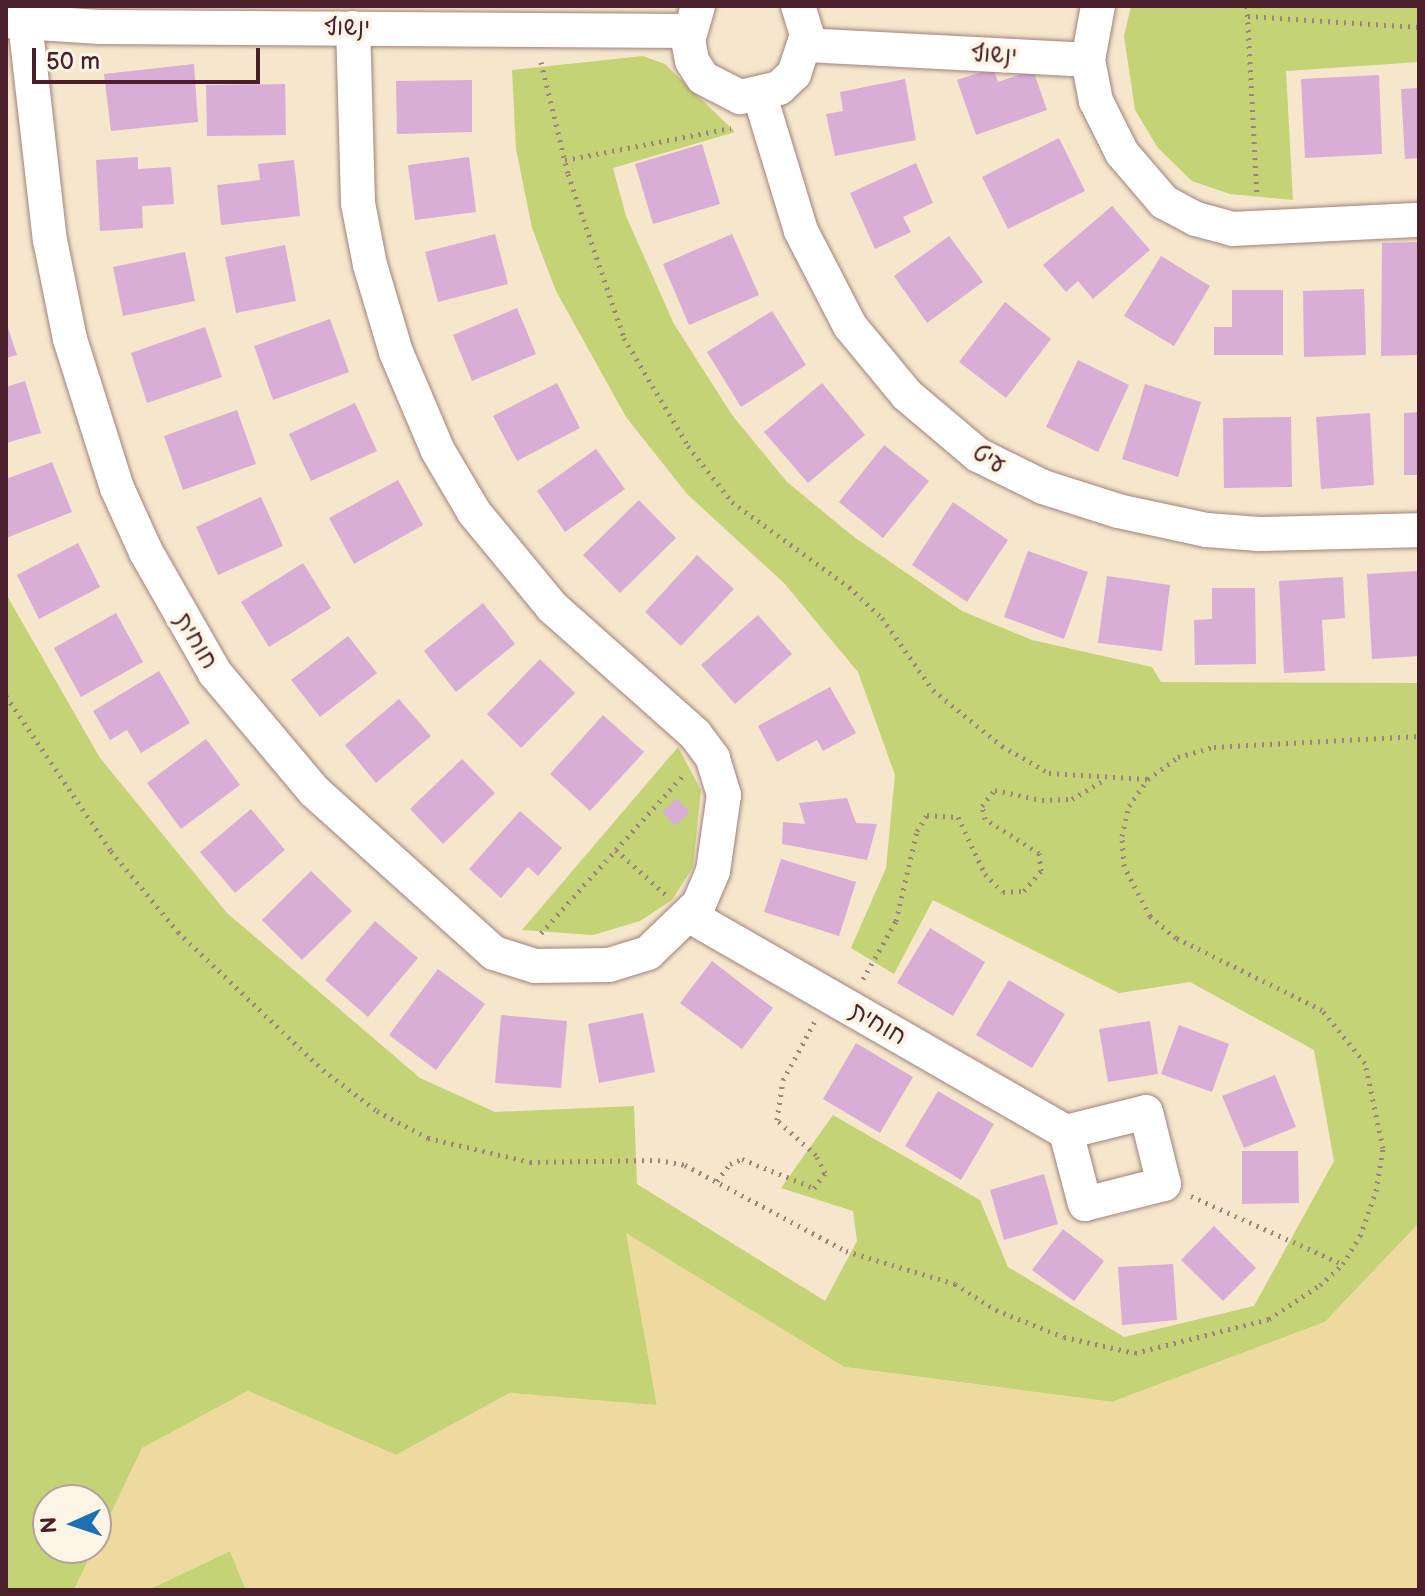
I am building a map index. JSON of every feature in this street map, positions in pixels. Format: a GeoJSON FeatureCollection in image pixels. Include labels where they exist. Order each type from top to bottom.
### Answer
{"type":"FeatureCollection","features":[{"type":"Feature","properties":{"kind":"street"},"geometry":{"type":"LineString","coordinates":[[693,18],[692,61],[703,78],[763,109],[794,74],[805,45],[805,23],[798,6]]}},
{"type":"Feature","properties":{"kind":"street"},"geometry":{"type":"LineString","coordinates":[[1098,6],[1088,60],[1104,121],[1129,162],[1164,202],[1196,219],[1233,229],[1419,220]]}},
{"type":"Feature","properties":{"kind":"street","name":"ינשוף"},"geometry":{"type":"LineString","coordinates":[[16,22],[533,30],[693,18]]}},
{"type":"Feature","properties":{"kind":"street","name":"חוחית"},"geometry":{"type":"LineString","coordinates":[[16,22],[50,240],[70,339],[117,488],[152,564],[215,673],[296,771],[463,928],[494,953],[516,960],[572,969],[609,965],[648,953],[690,916],[713,871],[723,828],[724,795],[706,750],[543,597],[474,512],[438,451],[396,352],[367,250],[358,203],[353,28]]}},
{"type":"Feature","properties":{"kind":"street","name":"ינשוף"},"geometry":{"type":"LineString","coordinates":[[805,45],[1088,60]]}},
{"type":"Feature","properties":{"kind":"street","name":"עיט"},"geometry":{"type":"LineString","coordinates":[[763,109],[801,231],[850,326],[907,395],[978,455],[1043,487],[1118,511],[1207,530],[1259,534],[1419,530]]}},
{"type":"Feature","properties":{"kind":"street","name":"חוחית"},"geometry":{"type":"LineString","coordinates":[[690,916],[1066,1132]]}},
{"type":"Feature","properties":{"kind":"street"},"geometry":{"type":"LineString","coordinates":[[1146,1112],[1164,1184],[1085,1204],[1066,1132],[1146,1112]]}},
{"type":"Feature","properties":{"kind":"path"},"geometry":{"type":"LineString","coordinates":[[1247,6],[1259,229]]}},
{"type":"Feature","properties":{"kind":"path"},"geometry":{"type":"LineString","coordinates":[[1248,16],[1419,27]]}},
{"type":"Feature","properties":{"kind":"path"},"geometry":{"type":"LineString","coordinates":[[533,30],[565,160],[624,338],[688,446],[732,502],[849,587],[882,618],[933,690],[1002,746],[1049,773],[1104,779],[1148,779]]}},
{"type":"Feature","properties":{"kind":"path"},"geometry":{"type":"LineString","coordinates":[[565,160],[763,109]]}},
{"type":"Feature","properties":{"kind":"path"},"geometry":{"type":"LineString","coordinates":[[6,696],[111,851],[178,932],[312,1060],[377,1111],[428,1138],[530,1162],[658,1160],[717,1181],[754,1206],[846,1251],[955,1284],[996,1310],[1100,1349],[1135,1353],[1269,1319],[1343,1264],[1376,1191],[1383,1148],[1365,1063],[1322,1010],[1176,938],[1150,916],[1124,866],[1122,836],[1129,806],[1148,779],[1178,757],[1214,747],[1419,736]]}},
{"type":"Feature","properties":{"kind":"path"},"geometry":{"type":"LineString","coordinates":[[516,960],[706,750]]}},
{"type":"Feature","properties":{"kind":"path"},"geometry":{"type":"LineString","coordinates":[[717,1181],[730,1164],[742,1159],[814,1188],[825,1173],[816,1155],[777,1120],[783,1080],[896,921],[917,831],[927,815],[958,817],[985,874],[1003,892],[1024,891],[1041,871],[1039,853],[985,819],[982,806],[995,790],[1016,790],[1042,800],[1072,799],[1104,779]]}},
{"type":"Feature","properties":{"kind":"path"},"geometry":{"type":"LineString","coordinates":[[615,850],[690,916]]}},
{"type":"Feature","properties":{"kind":"path"},"geometry":{"type":"LineString","coordinates":[[1164,1184],[1343,1264]]}},
{"type":"Feature","properties":{"kind":"green space"},"geometry":{"type":"Polygon","coordinates":[[[1131,6],[1419,6],[1419,62],[1286,71],[1293,200],[1230,194],[1192,181],[1158,148],[1135,110],[1124,36],[1131,6]]]}},
{"type":"Feature","properties":{"kind":"green space"},"geometry":{"type":"Polygon","coordinates":[[[643,56],[665,64],[735,132],[613,168],[626,216],[674,324],[732,415],[787,482],[854,537],[962,611],[1032,640],[1152,667],[1161,682],[1419,683],[1419,1223],[1325,1322],[1112,1402],[844,1367],[627,1234],[657,1406],[510,1393],[396,1455],[248,1391],[143,1448],[112,1511],[112,1484],[32,1484],[32,1564],[86,1564],[74,1590],[6,1590],[6,594],[100,758],[227,913],[420,1078],[495,1112],[634,1106],[637,1184],[825,1301],[857,1241],[853,1211],[781,1188],[833,1115],[980,1200],[1008,1267],[1124,1337],[1254,1306],[1334,1161],[1314,1050],[1190,982],[1119,993],[933,900],[894,974],[851,948],[886,868],[895,775],[858,672],[784,583],[687,494],[626,417],[556,291],[532,228],[516,149],[512,70],[643,56]]]}},
{"type":"Feature","properties":{"kind":"green space"},"geometry":{"type":"Polygon","coordinates":[[[678,747],[701,790],[693,867],[672,900],[640,921],[593,935],[522,930],[678,747]]]}},
{"type":"Feature","properties":{"kind":"green space"},"geometry":{"type":"Polygon","coordinates":[[[230,1551],[246,1590],[148,1590],[230,1551]]]}},
{"type":"Feature","properties":{"kind":"sand"},"geometry":{"type":"Polygon","coordinates":[[[1419,1223],[1419,1590],[246,1590],[230,1551],[148,1590],[74,1590],[86,1564],[112,1564],[112,1511],[142,1448],[248,1391],[396,1455],[510,1393],[657,1405],[626,1233],[844,1367],[1112,1402],[1325,1322],[1419,1223]]]}},
{"type":"Feature","properties":{"kind":"building"},"geometry":{"type":"Polygon","coordinates":[[[194,64],[198,122],[111,131],[104,74],[194,64]]]}},
{"type":"Feature","properties":{"kind":"building"},"geometry":{"type":"Polygon","coordinates":[[[993,68],[998,82],[1033,70],[1047,110],[976,135],[957,80],[993,68]]]}},
{"type":"Feature","properties":{"kind":"building"},"geometry":{"type":"Polygon","coordinates":[[[1379,75],[1382,154],[1305,158],[1301,79],[1379,75]]]}},
{"type":"Feature","properties":{"kind":"building"},"geometry":{"type":"Polygon","coordinates":[[[905,79],[916,140],[835,156],[826,114],[843,111],[840,92],[905,79]]]}},
{"type":"Feature","properties":{"kind":"building"},"geometry":{"type":"Polygon","coordinates":[[[472,80],[472,132],[397,134],[396,81],[472,80]]]}},
{"type":"Feature","properties":{"kind":"building"},"geometry":{"type":"Polygon","coordinates":[[[285,84],[286,135],[207,136],[206,85],[285,84]]]}},
{"type":"Feature","properties":{"kind":"building"},"geometry":{"type":"Polygon","coordinates":[[[1419,88],[1419,158],[1405,159],[1401,89],[1419,88]]]}},
{"type":"Feature","properties":{"kind":"building"},"geometry":{"type":"Polygon","coordinates":[[[1059,138],[1085,191],[1008,229],[982,177],[1059,138]]]}},
{"type":"Feature","properties":{"kind":"building"},"geometry":{"type":"Polygon","coordinates":[[[702,144],[720,204],[653,224],[635,164],[702,144]]]}},
{"type":"Feature","properties":{"kind":"building"},"geometry":{"type":"Polygon","coordinates":[[[138,157],[138,169],[171,167],[174,204],[142,206],[143,228],[100,231],[96,160],[138,157]]]}},
{"type":"Feature","properties":{"kind":"building"},"geometry":{"type":"Polygon","coordinates":[[[469,157],[476,212],[415,220],[408,165],[469,157]]]}},
{"type":"Feature","properties":{"kind":"building"},"geometry":{"type":"Polygon","coordinates":[[[294,160],[300,216],[221,225],[217,185],[260,180],[258,164],[294,160]]]}},
{"type":"Feature","properties":{"kind":"building"},"geometry":{"type":"Polygon","coordinates":[[[916,163],[933,203],[903,217],[911,232],[875,249],[850,193],[916,163]]]}},
{"type":"Feature","properties":{"kind":"building"},"geometry":{"type":"Polygon","coordinates":[[[1112,206],[1150,250],[1093,299],[1078,281],[1066,292],[1043,265],[1112,206]]]}},
{"type":"Feature","properties":{"kind":"building"},"geometry":{"type":"Polygon","coordinates":[[[495,234],[508,284],[438,302],[425,252],[495,234]]]}},
{"type":"Feature","properties":{"kind":"building"},"geometry":{"type":"Polygon","coordinates":[[[732,234],[759,295],[689,325],[663,264],[732,234]]]}},
{"type":"Feature","properties":{"kind":"building"},"geometry":{"type":"Polygon","coordinates":[[[949,236],[983,282],[927,323],[894,276],[949,236]]]}},
{"type":"Feature","properties":{"kind":"building"},"geometry":{"type":"Polygon","coordinates":[[[1419,242],[1419,355],[1381,356],[1382,243],[1419,242]]]}},
{"type":"Feature","properties":{"kind":"building"},"geometry":{"type":"Polygon","coordinates":[[[285,245],[296,301],[236,313],[225,257],[285,245]]]}},
{"type":"Feature","properties":{"kind":"building"},"geometry":{"type":"Polygon","coordinates":[[[185,252],[195,301],[123,316],[113,267],[185,252]]]}},
{"type":"Feature","properties":{"kind":"building"},"geometry":{"type":"Polygon","coordinates":[[[1161,256],[1210,286],[1174,346],[1124,316],[1161,256]]]}},
{"type":"Feature","properties":{"kind":"building"},"geometry":{"type":"Polygon","coordinates":[[[1364,289],[1366,355],[1304,357],[1303,291],[1364,289]]]}},
{"type":"Feature","properties":{"kind":"building"},"geometry":{"type":"Polygon","coordinates":[[[1232,290],[1283,290],[1283,355],[1214,355],[1214,327],[1232,327],[1232,290]]]}},
{"type":"Feature","properties":{"kind":"building"},"geometry":{"type":"Polygon","coordinates":[[[1005,302],[1051,339],[1006,398],[959,362],[1005,302]]]}},
{"type":"Feature","properties":{"kind":"building"},"geometry":{"type":"Polygon","coordinates":[[[517,308],[536,354],[472,381],[453,335],[517,308]]]}},
{"type":"Feature","properties":{"kind":"building"},"geometry":{"type":"Polygon","coordinates":[[[772,311],[806,365],[741,407],[707,352],[772,311]]]}},
{"type":"Feature","properties":{"kind":"building"},"geometry":{"type":"Polygon","coordinates":[[[330,319],[349,372],[273,400],[254,346],[330,319]]]}},
{"type":"Feature","properties":{"kind":"building"},"geometry":{"type":"Polygon","coordinates":[[[6,322],[17,355],[6,358],[6,322]]]}},
{"type":"Feature","properties":{"kind":"building"},"geometry":{"type":"Polygon","coordinates":[[[205,327],[222,377],[147,403],[131,353],[205,327]]]}},
{"type":"Feature","properties":{"kind":"building"},"geometry":{"type":"Polygon","coordinates":[[[1078,360],[1129,385],[1098,452],[1046,427],[1078,360]]]}},
{"type":"Feature","properties":{"kind":"building"},"geometry":{"type":"Polygon","coordinates":[[[25,381],[41,433],[6,443],[6,387],[25,381]]]}},
{"type":"Feature","properties":{"kind":"building"},"geometry":{"type":"Polygon","coordinates":[[[557,383],[580,428],[517,461],[493,416],[557,383]]]}},
{"type":"Feature","properties":{"kind":"building"},"geometry":{"type":"Polygon","coordinates":[[[822,383],[865,435],[808,483],[764,432],[822,383]]]}},
{"type":"Feature","properties":{"kind":"building"},"geometry":{"type":"Polygon","coordinates":[[[1145,384],[1201,402],[1178,477],[1122,459],[1145,384]]]}},
{"type":"Feature","properties":{"kind":"building"},"geometry":{"type":"Polygon","coordinates":[[[355,403],[377,451],[311,481],[289,434],[355,403]]]}},
{"type":"Feature","properties":{"kind":"building"},"geometry":{"type":"Polygon","coordinates":[[[237,410],[256,464],[183,490],[164,436],[237,410]]]}},
{"type":"Feature","properties":{"kind":"building"},"geometry":{"type":"Polygon","coordinates":[[[1419,412],[1419,475],[1404,475],[1404,413],[1419,412]]]}},
{"type":"Feature","properties":{"kind":"building"},"geometry":{"type":"Polygon","coordinates":[[[1370,413],[1374,485],[1321,489],[1316,417],[1370,413]]]}},
{"type":"Feature","properties":{"kind":"building"},"geometry":{"type":"Polygon","coordinates":[[[1291,417],[1292,487],[1224,488],[1223,418],[1291,417]]]}},
{"type":"Feature","properties":{"kind":"building"},"geometry":{"type":"Polygon","coordinates":[[[884,445],[929,481],[883,538],[839,502],[884,445]]]}},
{"type":"Feature","properties":{"kind":"building"},"geometry":{"type":"Polygon","coordinates":[[[596,449],[625,489],[565,532],[537,491],[596,449]]]}},
{"type":"Feature","properties":{"kind":"building"},"geometry":{"type":"Polygon","coordinates":[[[52,462],[72,512],[6,538],[6,479],[52,462]]]}},
{"type":"Feature","properties":{"kind":"building"},"geometry":{"type":"Polygon","coordinates":[[[398,480],[423,525],[354,564],[329,518],[398,480]]]}},
{"type":"Feature","properties":{"kind":"building"},"geometry":{"type":"Polygon","coordinates":[[[261,497],[283,546],[218,575],[196,527],[261,497]]]}},
{"type":"Feature","properties":{"kind":"building"},"geometry":{"type":"Polygon","coordinates":[[[639,500],[676,538],[620,593],[583,555],[639,500]]]}},
{"type":"Feature","properties":{"kind":"building"},"geometry":{"type":"Polygon","coordinates":[[[953,502],[1008,540],[967,602],[912,565],[953,502]]]}},
{"type":"Feature","properties":{"kind":"building"},"geometry":{"type":"Polygon","coordinates":[[[78,543],[100,587],[39,619],[17,575],[78,543]]]}},
{"type":"Feature","properties":{"kind":"building"},"geometry":{"type":"Polygon","coordinates":[[[1028,551],[1088,572],[1064,639],[1004,617],[1028,551]]]}},
{"type":"Feature","properties":{"kind":"building"},"geometry":{"type":"Polygon","coordinates":[[[697,555],[734,589],[681,646],[645,612],[697,555]]]}},
{"type":"Feature","properties":{"kind":"building"},"geometry":{"type":"Polygon","coordinates":[[[303,563],[331,608],[269,647],[241,602],[303,563]]]}},
{"type":"Feature","properties":{"kind":"building"},"geometry":{"type":"Polygon","coordinates":[[[1419,571],[1419,656],[1372,659],[1367,574],[1419,571]]]}},
{"type":"Feature","properties":{"kind":"building"},"geometry":{"type":"Polygon","coordinates":[[[1107,576],[1170,585],[1162,651],[1098,643],[1107,576]]]}},
{"type":"Feature","properties":{"kind":"building"},"geometry":{"type":"Polygon","coordinates":[[[1343,577],[1345,618],[1322,620],[1325,671],[1284,673],[1279,581],[1343,577]]]}},
{"type":"Feature","properties":{"kind":"building"},"geometry":{"type":"Polygon","coordinates":[[[1212,588],[1255,588],[1256,664],[1195,665],[1194,620],[1212,619],[1212,588]]]}},
{"type":"Feature","properties":{"kind":"building"},"geometry":{"type":"Polygon","coordinates":[[[483,603],[515,644],[456,692],[424,651],[483,603]]]}},
{"type":"Feature","properties":{"kind":"building"},"geometry":{"type":"Polygon","coordinates":[[[116,613],[143,662],[81,697],[54,648],[116,613]]]}},
{"type":"Feature","properties":{"kind":"building"},"geometry":{"type":"Polygon","coordinates":[[[758,615],[792,654],[735,704],[701,665],[758,615]]]}},
{"type":"Feature","properties":{"kind":"building"},"geometry":{"type":"Polygon","coordinates":[[[348,636],[377,673],[320,717],[291,680],[348,636]]]}},
{"type":"Feature","properties":{"kind":"building"},"geometry":{"type":"Polygon","coordinates":[[[540,659],[575,693],[521,748],[487,714],[540,659]]]}},
{"type":"Feature","properties":{"kind":"building"},"geometry":{"type":"Polygon","coordinates":[[[159,671],[190,723],[141,753],[127,730],[110,740],[93,711],[159,671]]]}},
{"type":"Feature","properties":{"kind":"building"},"geometry":{"type":"Polygon","coordinates":[[[830,687],[856,733],[823,751],[817,740],[777,762],[758,726],[830,687]]]}},
{"type":"Feature","properties":{"kind":"building"},"geometry":{"type":"Polygon","coordinates":[[[399,699],[431,736],[376,783],[345,745],[399,699]]]}},
{"type":"Feature","properties":{"kind":"building"},"geometry":{"type":"Polygon","coordinates":[[[603,715],[644,752],[590,811],[550,774],[603,715]]]}},
{"type":"Feature","properties":{"kind":"building"},"geometry":{"type":"Polygon","coordinates":[[[206,739],[240,785],[181,829],[147,783],[206,739]]]}},
{"type":"Feature","properties":{"kind":"building"},"geometry":{"type":"Polygon","coordinates":[[[462,759],[495,793],[443,844],[410,809],[462,759]]]}},
{"type":"Feature","properties":{"kind":"building"},"geometry":{"type":"Polygon","coordinates":[[[677,798],[690,812],[675,826],[662,812],[677,798]]]}},
{"type":"Feature","properties":{"kind":"building"},"geometry":{"type":"Polygon","coordinates":[[[847,798],[856,823],[877,824],[867,860],[782,844],[783,822],[805,824],[799,803],[847,798]]]}},
{"type":"Feature","properties":{"kind":"building"},"geometry":{"type":"Polygon","coordinates":[[[251,809],[285,850],[235,893],[200,852],[251,809]]]}},
{"type":"Feature","properties":{"kind":"building"},"geometry":{"type":"Polygon","coordinates":[[[520,811],[562,848],[538,876],[528,867],[501,898],[469,869],[520,811]]]}},
{"type":"Feature","properties":{"kind":"building"},"geometry":{"type":"Polygon","coordinates":[[[781,859],[856,882],[839,936],[764,912],[781,859]]]}},
{"type":"Feature","properties":{"kind":"building"},"geometry":{"type":"Polygon","coordinates":[[[311,871],[352,911],[302,960],[262,920],[311,871]]]}},
{"type":"Feature","properties":{"kind":"building"},"geometry":{"type":"Polygon","coordinates":[[[375,921],[418,958],[368,1017],[325,980],[375,921]]]}},
{"type":"Feature","properties":{"kind":"building"},"geometry":{"type":"Polygon","coordinates":[[[930,928],[985,962],[953,1016],[897,983],[930,928]]]}},
{"type":"Feature","properties":{"kind":"building"},"geometry":{"type":"Polygon","coordinates":[[[712,961],[773,1008],[742,1049],[680,1003],[712,961]]]}},
{"type":"Feature","properties":{"kind":"building"},"geometry":{"type":"Polygon","coordinates":[[[438,969],[485,1004],[436,1070],[389,1035],[438,969]]]}},
{"type":"Feature","properties":{"kind":"building"},"geometry":{"type":"Polygon","coordinates":[[[1009,980],[1065,1014],[1032,1068],[976,1035],[1009,980]]]}},
{"type":"Feature","properties":{"kind":"building"},"geometry":{"type":"Polygon","coordinates":[[[643,1013],[655,1072],[599,1083],[588,1024],[643,1013]]]}},
{"type":"Feature","properties":{"kind":"building"},"geometry":{"type":"Polygon","coordinates":[[[501,1015],[567,1021],[561,1088],[495,1083],[501,1015]]]}},
{"type":"Feature","properties":{"kind":"building"},"geometry":{"type":"Polygon","coordinates":[[[1150,1021],[1158,1074],[1108,1082],[1099,1029],[1150,1021]]]}},
{"type":"Feature","properties":{"kind":"building"},"geometry":{"type":"Polygon","coordinates":[[[1179,1025],[1229,1044],[1212,1092],[1161,1074],[1179,1025]]]}},
{"type":"Feature","properties":{"kind":"building"},"geometry":{"type":"Polygon","coordinates":[[[856,1043],[913,1077],[880,1133],[823,1099],[856,1043]]]}},
{"type":"Feature","properties":{"kind":"building"},"geometry":{"type":"Polygon","coordinates":[[[1275,1075],[1296,1127],[1244,1148],[1222,1096],[1275,1075]]]}},
{"type":"Feature","properties":{"kind":"building"},"geometry":{"type":"Polygon","coordinates":[[[938,1091],[994,1124],[961,1180],[905,1146],[938,1091]]]}},
{"type":"Feature","properties":{"kind":"building"},"geometry":{"type":"Polygon","coordinates":[[[1242,1151],[1298,1151],[1299,1203],[1242,1204],[1242,1151]]]}},
{"type":"Feature","properties":{"kind":"building"},"geometry":{"type":"Polygon","coordinates":[[[1044,1174],[1058,1224],[1004,1240],[990,1190],[1044,1174]]]}},
{"type":"Feature","properties":{"kind":"building"},"geometry":{"type":"Polygon","coordinates":[[[1214,1226],[1256,1268],[1223,1301],[1181,1260],[1214,1226]]]}},
{"type":"Feature","properties":{"kind":"building"},"geometry":{"type":"Polygon","coordinates":[[[1063,1229],[1104,1261],[1074,1301],[1032,1270],[1063,1229]]]}},
{"type":"Feature","properties":{"kind":"building"},"geometry":{"type":"Polygon","coordinates":[[[1173,1264],[1177,1320],[1122,1325],[1118,1267],[1173,1264]]]}}]}
